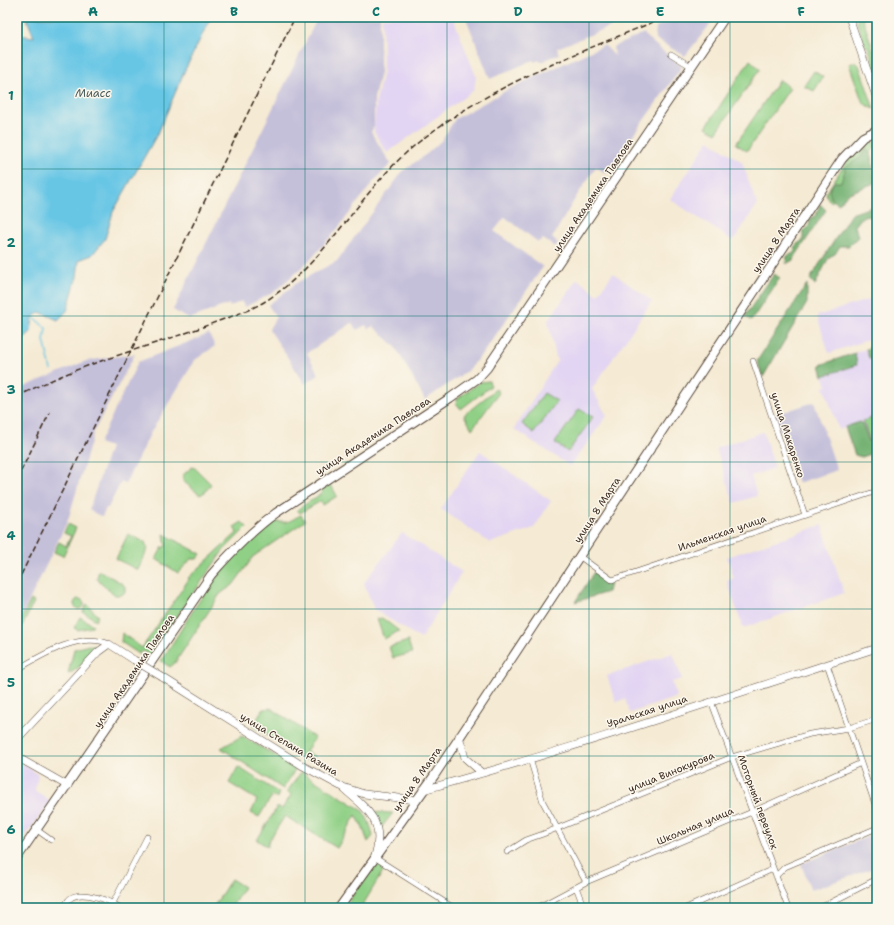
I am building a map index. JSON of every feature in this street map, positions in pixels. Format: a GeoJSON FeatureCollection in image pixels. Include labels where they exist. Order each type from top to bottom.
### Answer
{"type":"FeatureCollection","features":[{"type":"Feature","properties":{"kind":"main road","name":"улица Академика Павлова"},"geometry":{"type":"LineString","coordinates":[[17,858],[68,786],[211,575],[252,531],[313,487],[477,379],[502,346],[725,17]]}},
{"type":"Feature","properties":{"kind":"main road"},"geometry":{"type":"LineString","coordinates":[[849,17],[877,99]]}},
{"type":"Feature","properties":{"kind":"main road","name":"улица 8 Марта"},"geometry":{"type":"LineString","coordinates":[[339,908],[423,790],[842,159],[863,138],[877,130]]}},
{"type":"Feature","properties":{"kind":"main road"},"geometry":{"type":"LineString","coordinates":[[17,739],[98,652],[109,644]]}},
{"type":"Feature","properties":{"kind":"main road","name":"улица Степана Разина"},"geometry":{"type":"LineString","coordinates":[[109,644],[315,773],[340,786],[364,794],[416,800]]}},
{"type":"Feature","properties":{"kind":"main road","name":"Уральская улица"},"geometry":{"type":"LineString","coordinates":[[423,790],[573,748],[711,701],[877,648]]}},
{"type":"Feature","properties":{"kind":"main road"},"geometry":{"type":"LineString","coordinates":[[459,736],[465,758],[482,773]]}},
{"type":"Feature","properties":{"kind":"main road"},"geometry":{"type":"LineString","coordinates":[[17,757],[68,786]]}},
{"type":"Feature","properties":{"kind":"main road"},"geometry":{"type":"LineString","coordinates":[[340,786],[367,808],[374,819],[379,833],[378,844],[374,857]]}},
{"type":"Feature","properties":{"kind":"street"},"geometry":{"type":"LineString","coordinates":[[671,54],[692,67]]}},
{"type":"Feature","properties":{"kind":"street","name":"улица Макаренко"},"geometry":{"type":"LineString","coordinates":[[754,361],[805,515]]}},
{"type":"Feature","properties":{"kind":"street","name":"Ильменская улица"},"geometry":{"type":"LineString","coordinates":[[579,556],[612,580],[877,491]]}},
{"type":"Feature","properties":{"kind":"street"},"geometry":{"type":"LineString","coordinates":[[17,671],[18,669],[55,649],[91,640],[109,644]]}},
{"type":"Feature","properties":{"kind":"street"},"geometry":{"type":"LineString","coordinates":[[827,664],[861,763],[875,793],[877,810]]}},
{"type":"Feature","properties":{"kind":"street","name":"Моторный переулок"},"geometry":{"type":"LineString","coordinates":[[711,701],[788,908]]}},
{"type":"Feature","properties":{"kind":"street","name":"улица Винокурова"},"geometry":{"type":"LineString","coordinates":[[507,852],[526,840],[732,757],[810,734],[849,728],[877,719]]}},
{"type":"Feature","properties":{"kind":"street"},"geometry":{"type":"LineString","coordinates":[[530,759],[544,802],[556,829],[586,882]]}},
{"type":"Feature","properties":{"kind":"street","name":"Школьная улица"},"geometry":{"type":"LineString","coordinates":[[537,908],[586,882],[752,812],[861,763]]}},
{"type":"Feature","properties":{"kind":"street"},"geometry":{"type":"LineString","coordinates":[[776,876],[785,867],[877,828]]}},
{"type":"Feature","properties":{"kind":"street"},"geometry":{"type":"LineString","coordinates":[[37,830],[50,840]]}},
{"type":"Feature","properties":{"kind":"street"},"geometry":{"type":"LineString","coordinates":[[113,903],[147,837]]}},
{"type":"Feature","properties":{"kind":"street"},"geometry":{"type":"LineString","coordinates":[[374,857],[454,908]]}},
{"type":"Feature","properties":{"kind":"street"},"geometry":{"type":"LineString","coordinates":[[686,908],[773,869]]}},
{"type":"Feature","properties":{"kind":"street"},"geometry":{"type":"LineString","coordinates":[[820,908],[877,879]]}},
{"type":"Feature","properties":{"kind":"street"},"geometry":{"type":"LineString","coordinates":[[576,888],[584,908]]}},
{"type":"Feature","properties":{"kind":"street"},"geometry":{"type":"LineString","coordinates":[[65,908],[66,902],[73,895],[80,894],[113,903],[121,908]]}},
{"type":"Feature","properties":{"kind":"shaded area"},"geometry":{"type":"Polygon","coordinates":[[[318,17],[380,17],[380,72],[374,98],[374,126],[371,132],[391,164],[374,181],[339,227],[312,258],[274,292],[245,307],[241,301],[230,307],[229,304],[189,319],[173,310],[318,17]]]}},
{"type":"Feature","properties":{"kind":"shaded area"},"geometry":{"type":"Polygon","coordinates":[[[382,17],[453,18],[476,76],[474,90],[387,153],[374,132],[376,102],[383,70],[382,17]]]}},
{"type":"Feature","properties":{"kind":"shaded area"},"geometry":{"type":"Polygon","coordinates":[[[635,17],[557,48],[559,54],[541,62],[538,60],[535,62],[533,60],[490,79],[466,18],[635,17]]]}},
{"type":"Feature","properties":{"kind":"shaded area"},"geometry":{"type":"Polygon","coordinates":[[[676,17],[716,17],[685,56],[655,39],[656,27],[677,19],[676,17]]]}},
{"type":"Feature","properties":{"kind":"shaded area"},"geometry":{"type":"Polygon","coordinates":[[[644,33],[646,37],[682,67],[606,173],[596,167],[552,238],[558,243],[555,247],[543,239],[538,242],[505,217],[494,231],[543,267],[483,353],[467,371],[425,400],[395,346],[373,326],[368,329],[366,325],[357,330],[352,323],[307,353],[319,375],[305,384],[269,329],[276,317],[268,305],[298,282],[337,261],[403,171],[428,153],[442,140],[455,119],[507,90],[604,45],[615,56],[613,47],[644,33]]]}},
{"type":"Feature","properties":{"kind":"shaded area"},"geometry":{"type":"Polygon","coordinates":[[[709,140],[742,162],[757,205],[733,241],[670,199],[709,140]]]}},
{"type":"Feature","properties":{"kind":"shaded area"},"geometry":{"type":"Polygon","coordinates":[[[613,273],[652,301],[592,389],[607,416],[570,466],[514,429],[557,361],[548,321],[577,279],[598,295],[613,273]]]}},
{"type":"Feature","properties":{"kind":"shaded area"},"geometry":{"type":"Polygon","coordinates":[[[877,297],[877,337],[829,353],[817,316],[877,297]]]}},
{"type":"Feature","properties":{"kind":"shaded area"},"geometry":{"type":"Polygon","coordinates":[[[209,334],[215,346],[195,360],[151,432],[125,484],[121,482],[102,517],[89,510],[110,447],[99,443],[138,362],[209,334]]]}},
{"type":"Feature","properties":{"kind":"shaded area"},"geometry":{"type":"Polygon","coordinates":[[[877,345],[877,452],[862,457],[855,455],[845,428],[839,430],[824,387],[827,386],[820,365],[877,345]]]}},
{"type":"Feature","properties":{"kind":"shaded area"},"geometry":{"type":"Polygon","coordinates":[[[135,354],[94,431],[68,520],[17,626],[17,390],[86,361],[135,354]]]}},
{"type":"Feature","properties":{"kind":"shaded area"},"geometry":{"type":"Polygon","coordinates":[[[814,402],[837,470],[798,483],[775,415],[814,402]]]}},
{"type":"Feature","properties":{"kind":"shaded area"},"geometry":{"type":"Polygon","coordinates":[[[763,432],[775,468],[751,476],[757,496],[734,503],[716,448],[763,432]]]}},
{"type":"Feature","properties":{"kind":"shaded area"},"geometry":{"type":"Polygon","coordinates":[[[480,451],[551,501],[534,528],[490,543],[441,509],[480,451]]]}},
{"type":"Feature","properties":{"kind":"shaded area"},"geometry":{"type":"Polygon","coordinates":[[[822,525],[844,593],[743,628],[727,581],[734,578],[727,557],[822,525]]]}},
{"type":"Feature","properties":{"kind":"shaded area"},"geometry":{"type":"Polygon","coordinates":[[[402,533],[462,572],[421,639],[374,609],[364,583],[402,533]]]}},
{"type":"Feature","properties":{"kind":"shaded area"},"geometry":{"type":"Polygon","coordinates":[[[673,653],[682,679],[672,682],[677,697],[630,713],[625,699],[616,702],[607,676],[673,653]]]}},
{"type":"Feature","properties":{"kind":"shaded area"},"geometry":{"type":"Polygon","coordinates":[[[24,764],[38,775],[35,791],[51,801],[17,847],[17,765],[24,764]]]}},
{"type":"Feature","properties":{"kind":"shaded area"},"geometry":{"type":"Polygon","coordinates":[[[877,833],[877,867],[811,890],[801,864],[877,833]]]}},
{"type":"Feature","properties":{"kind":"green space"},"geometry":{"type":"Polygon","coordinates":[[[858,17],[862,17],[877,61],[877,80],[871,64],[873,61],[868,47],[864,45],[857,22],[858,17]]]}},
{"type":"Feature","properties":{"kind":"green space"},"geometry":{"type":"Polygon","coordinates":[[[750,60],[760,69],[716,133],[706,127],[750,60]]]}},
{"type":"Feature","properties":{"kind":"green space"},"geometry":{"type":"Polygon","coordinates":[[[855,62],[859,65],[874,109],[863,103],[849,64],[855,62]]]}},
{"type":"Feature","properties":{"kind":"green space"},"geometry":{"type":"Polygon","coordinates":[[[814,71],[823,77],[814,91],[804,86],[814,71]]]}},
{"type":"Feature","properties":{"kind":"green space"},"geometry":{"type":"Polygon","coordinates":[[[779,80],[790,88],[747,151],[736,144],[779,80]]]}},
{"type":"Feature","properties":{"kind":"green space"},"geometry":{"type":"Polygon","coordinates":[[[873,139],[876,147],[856,168],[832,202],[828,199],[826,193],[852,155],[865,143],[873,139]]]}},
{"type":"Feature","properties":{"kind":"green space"},"geometry":{"type":"Polygon","coordinates":[[[866,147],[872,157],[873,169],[877,173],[877,182],[847,194],[839,204],[831,199],[829,190],[834,182],[841,182],[846,167],[861,157],[866,147]]]}},
{"type":"Feature","properties":{"kind":"green space"},"geometry":{"type":"Polygon","coordinates":[[[820,204],[826,210],[793,260],[786,264],[787,256],[794,253],[796,245],[803,240],[803,232],[809,226],[810,219],[816,215],[820,204]]]}},
{"type":"Feature","properties":{"kind":"green space"},"geometry":{"type":"Polygon","coordinates":[[[877,205],[877,223],[874,217],[863,216],[855,226],[858,237],[849,246],[840,246],[835,254],[829,257],[815,285],[810,279],[851,214],[877,205]]]}},
{"type":"Feature","properties":{"kind":"green space"},"geometry":{"type":"Polygon","coordinates":[[[774,274],[780,278],[751,321],[745,316],[774,274]]]}},
{"type":"Feature","properties":{"kind":"green space"},"geometry":{"type":"Polygon","coordinates":[[[807,284],[807,303],[763,377],[757,361],[807,284]]]}},
{"type":"Feature","properties":{"kind":"green space"},"geometry":{"type":"Polygon","coordinates":[[[877,345],[877,358],[873,360],[869,358],[866,349],[877,345]]]}},
{"type":"Feature","properties":{"kind":"green space"},"geometry":{"type":"Polygon","coordinates":[[[855,353],[857,365],[823,376],[820,365],[855,353]]]}},
{"type":"Feature","properties":{"kind":"green space"},"geometry":{"type":"Polygon","coordinates":[[[489,381],[491,386],[461,409],[456,403],[457,399],[480,382],[489,381]]]}},
{"type":"Feature","properties":{"kind":"green space"},"geometry":{"type":"Polygon","coordinates":[[[496,389],[499,393],[472,429],[464,415],[496,389]]]}},
{"type":"Feature","properties":{"kind":"green space"},"geometry":{"type":"Polygon","coordinates":[[[544,393],[557,401],[534,433],[522,424],[544,393]]]}},
{"type":"Feature","properties":{"kind":"green space"},"geometry":{"type":"Polygon","coordinates":[[[579,409],[593,417],[568,452],[555,443],[579,409]]]}},
{"type":"Feature","properties":{"kind":"green space"},"geometry":{"type":"Polygon","coordinates":[[[877,416],[877,439],[870,441],[863,421],[877,416]]]}},
{"type":"Feature","properties":{"kind":"green space"},"geometry":{"type":"Polygon","coordinates":[[[860,422],[862,423],[869,442],[877,441],[877,452],[862,457],[855,455],[845,427],[860,422]]]}},
{"type":"Feature","properties":{"kind":"green space"},"geometry":{"type":"Polygon","coordinates":[[[192,467],[195,468],[211,484],[205,492],[200,495],[183,481],[183,475],[192,467]]]}},
{"type":"Feature","properties":{"kind":"green space"},"geometry":{"type":"Polygon","coordinates":[[[327,481],[330,483],[337,496],[323,505],[321,501],[300,513],[297,510],[322,493],[321,486],[327,481]]]}},
{"type":"Feature","properties":{"kind":"green space"},"geometry":{"type":"Polygon","coordinates":[[[301,515],[305,521],[254,556],[233,585],[220,594],[175,663],[170,667],[161,661],[197,604],[223,568],[238,551],[254,536],[272,523],[287,522],[301,515]]]}},
{"type":"Feature","properties":{"kind":"green space"},"geometry":{"type":"Polygon","coordinates":[[[242,522],[247,527],[223,551],[150,655],[143,651],[139,654],[121,642],[122,633],[142,648],[189,579],[188,578],[237,533],[234,527],[242,522]]]}},
{"type":"Feature","properties":{"kind":"green space"},"geometry":{"type":"Polygon","coordinates":[[[68,524],[76,528],[63,556],[54,552],[59,542],[66,546],[71,536],[64,533],[68,524]]]}},
{"type":"Feature","properties":{"kind":"green space"},"geometry":{"type":"Polygon","coordinates":[[[128,534],[145,542],[148,549],[138,570],[116,559],[128,534]]]}},
{"type":"Feature","properties":{"kind":"green space"},"geometry":{"type":"Polygon","coordinates":[[[164,534],[201,554],[197,559],[191,559],[178,573],[156,559],[162,548],[166,546],[164,534]]]}},
{"type":"Feature","properties":{"kind":"green space"},"geometry":{"type":"Polygon","coordinates":[[[100,571],[123,584],[125,587],[125,592],[122,595],[115,595],[97,579],[98,572],[100,571]]]}},
{"type":"Feature","properties":{"kind":"green space"},"geometry":{"type":"Polygon","coordinates":[[[594,572],[610,583],[608,592],[575,602],[594,572]]]}},
{"type":"Feature","properties":{"kind":"green space"},"geometry":{"type":"Polygon","coordinates":[[[79,599],[84,604],[79,609],[74,604],[79,599]]]}},
{"type":"Feature","properties":{"kind":"green space"},"geometry":{"type":"Polygon","coordinates":[[[31,600],[34,602],[19,633],[17,632],[17,628],[31,600]]]}},
{"type":"Feature","properties":{"kind":"green space"},"geometry":{"type":"Polygon","coordinates":[[[87,604],[98,616],[96,620],[83,612],[87,604]]]}},
{"type":"Feature","properties":{"kind":"green space"},"geometry":{"type":"Polygon","coordinates":[[[80,617],[93,625],[91,627],[78,630],[74,628],[80,617]]]}},
{"type":"Feature","properties":{"kind":"green space"},"geometry":{"type":"Polygon","coordinates":[[[382,618],[399,631],[384,639],[377,619],[382,618]]]}},
{"type":"Feature","properties":{"kind":"green space"},"geometry":{"type":"Polygon","coordinates":[[[408,641],[412,653],[393,658],[389,647],[408,641]]]}},
{"type":"Feature","properties":{"kind":"green space"},"geometry":{"type":"Polygon","coordinates":[[[89,645],[94,646],[91,654],[80,666],[68,674],[74,649],[89,645]]]}},
{"type":"Feature","properties":{"kind":"green space"},"geometry":{"type":"Polygon","coordinates":[[[271,708],[315,738],[306,751],[314,756],[309,762],[253,726],[263,709],[271,708]]]}},
{"type":"Feature","properties":{"kind":"green space"},"geometry":{"type":"Polygon","coordinates":[[[242,736],[296,768],[283,789],[221,748],[242,736]]]}},
{"type":"Feature","properties":{"kind":"green space"},"geometry":{"type":"Polygon","coordinates":[[[238,767],[279,793],[277,798],[272,796],[259,817],[251,813],[257,800],[229,783],[238,767]]]}},
{"type":"Feature","properties":{"kind":"green space"},"geometry":{"type":"Polygon","coordinates":[[[301,772],[362,810],[369,822],[373,836],[368,842],[356,815],[337,848],[285,816],[268,842],[268,847],[257,840],[278,806],[282,809],[291,795],[287,792],[301,772]]]}},
{"type":"Feature","properties":{"kind":"green space"},"geometry":{"type":"Polygon","coordinates":[[[372,812],[393,813],[380,829],[377,817],[372,812]]]}},
{"type":"Feature","properties":{"kind":"green space"},"geometry":{"type":"Polygon","coordinates":[[[377,863],[385,868],[361,908],[345,908],[370,866],[377,863]]]}},
{"type":"Feature","properties":{"kind":"green space"},"geometry":{"type":"Polygon","coordinates":[[[231,879],[244,887],[231,908],[213,908],[231,879]]]}},
{"type":"Feature","properties":{"kind":"water","name":"Миасс"},"geometry":{"type":"Polygon","coordinates":[[[26,17],[211,17],[184,72],[159,131],[113,212],[105,239],[92,255],[79,260],[77,277],[67,311],[58,320],[40,312],[33,317],[31,332],[24,338],[17,339],[17,35],[34,37],[26,17]]]}},
{"type":"Feature","properties":{"kind":"waterway"},"geometry":{"type":"LineString","coordinates":[[33,317],[46,328],[44,340],[51,370]]}},
{"type":"Feature","properties":{"kind":"railway"},"geometry":{"type":"LineString","coordinates":[[17,583],[295,17]]}},
{"type":"Feature","properties":{"kind":"railway"},"geometry":{"type":"LineString","coordinates":[[17,397],[63,375],[184,334],[244,312],[264,302],[285,287],[304,269],[322,250],[389,170],[407,152],[435,129],[466,109],[530,74],[665,17]]}},
{"type":"Feature","properties":{"kind":"railway"},"geometry":{"type":"LineString","coordinates":[[17,479],[50,412]]}}]}
